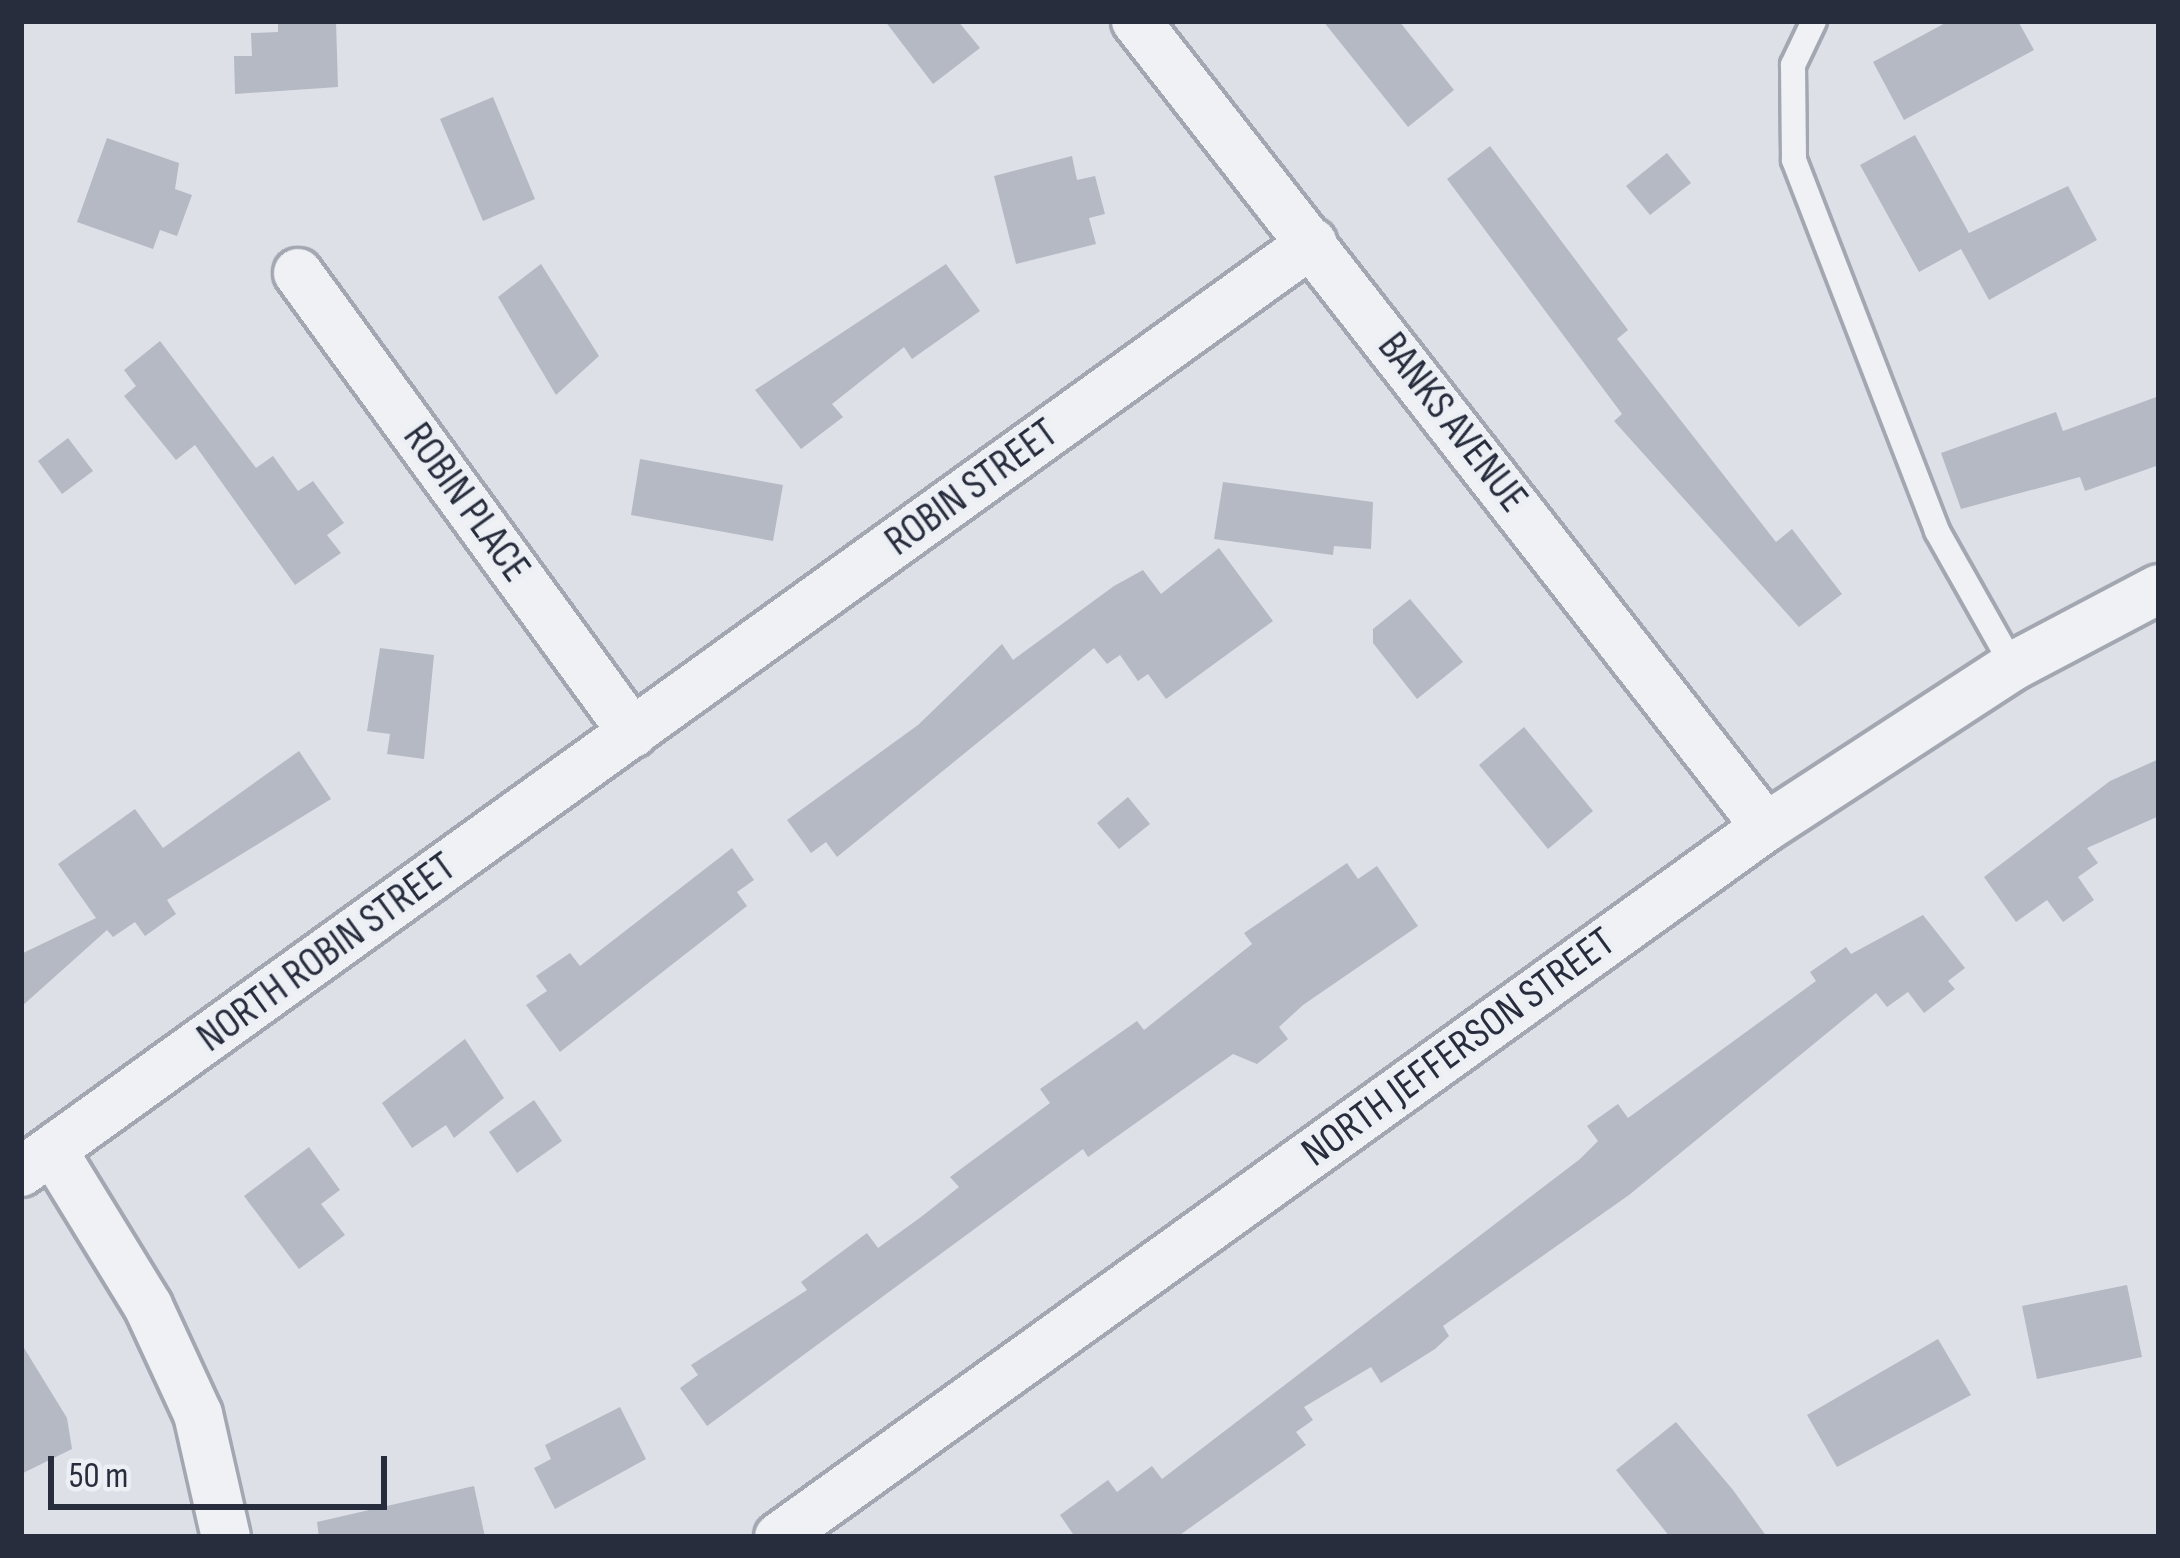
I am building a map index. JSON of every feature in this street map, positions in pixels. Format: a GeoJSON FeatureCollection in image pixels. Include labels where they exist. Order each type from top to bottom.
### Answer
{"type":"FeatureCollection","features":[{"type":"Feature","properties":{"kind":"street","name":"BANKS AVENUE"},"geometry":{"type":"LineString","coordinates":[[1136,21],[1766,827]]}},
{"type":"Feature","properties":{"kind":"street","name":"ROBIN STREET"},"geometry":{"type":"LineString","coordinates":[[633,734],[1312,243]]}},
{"type":"Feature","properties":{"kind":"street","name":"ROBIN PLACE"},"geometry":{"type":"LineString","coordinates":[[298,273],[633,734]]}},
{"type":"Feature","properties":{"kind":"street","name":"NORTH JEFFERSON STREET"},"geometry":{"type":"LineString","coordinates":[[779,1537],[1766,827],[2013,666],[2159,589]]}},
{"type":"Feature","properties":{"kind":"street","name":"NORTH ROBIN STREET"},"geometry":{"type":"LineString","coordinates":[[37,1162],[633,734]]}},
{"type":"Feature","properties":{"kind":"street"},"geometry":{"type":"LineString","coordinates":[[37,1162],[148,1306],[198,1414],[226,1537]]}},
{"type":"Feature","properties":{"kind":"lane"},"geometry":{"type":"LineString","coordinates":[[1814,21],[1793,65],[1794,160],[1937,531],[2013,666]]}},
{"type":"Feature","properties":{"kind":"building"},"geometry":{"type":"Polygon","coordinates":[[[278,21],[336,21],[338,87],[235,94],[234,56],[252,56],[251,33],[278,32],[278,21]]]}},
{"type":"Feature","properties":{"kind":"building"},"geometry":{"type":"Polygon","coordinates":[[[885,21],[958,21],[980,48],[933,84],[885,21]]]}},
{"type":"Feature","properties":{"kind":"building"},"geometry":{"type":"Polygon","coordinates":[[[1323,21],[1399,21],[1454,90],[1408,127],[1323,21]]]}},
{"type":"Feature","properties":{"kind":"building"},"geometry":{"type":"Polygon","coordinates":[[[1949,21],[2018,21],[2034,50],[1904,120],[1873,62],[1949,21]]]}},
{"type":"Feature","properties":{"kind":"building"},"geometry":{"type":"Polygon","coordinates":[[[493,97],[535,199],[483,221],[440,119],[493,97]]]}},
{"type":"Feature","properties":{"kind":"building"},"geometry":{"type":"Polygon","coordinates":[[[1915,135],[1969,233],[2068,186],[2097,240],[1989,300],[1961,249],[1919,272],[1860,165],[1915,135]]]}},
{"type":"Feature","properties":{"kind":"building"},"geometry":{"type":"Polygon","coordinates":[[[107,138],[179,163],[175,189],[192,195],[177,236],[160,230],[153,249],[77,222],[107,138]]]}},
{"type":"Feature","properties":{"kind":"building"},"geometry":{"type":"Polygon","coordinates":[[[1490,146],[1628,330],[1617,339],[1776,542],[1792,529],[1842,594],[1799,627],[1614,421],[1622,414],[1447,179],[1490,146]]]}},
{"type":"Feature","properties":{"kind":"building"},"geometry":{"type":"Polygon","coordinates":[[[1667,153],[1691,183],[1650,215],[1626,186],[1667,153]]]}},
{"type":"Feature","properties":{"kind":"building"},"geometry":{"type":"Polygon","coordinates":[[[1072,156],[1077,180],[1095,176],[1105,214],[1089,218],[1096,244],[1016,264],[994,176],[1072,156]]]}},
{"type":"Feature","properties":{"kind":"building"},"geometry":{"type":"Polygon","coordinates":[[[541,264],[599,356],[556,395],[498,297],[541,264]]]}},
{"type":"Feature","properties":{"kind":"building"},"geometry":{"type":"Polygon","coordinates":[[[946,264],[980,311],[912,359],[904,347],[832,404],[843,417],[801,449],[755,390],[946,264]]]}},
{"type":"Feature","properties":{"kind":"building"},"geometry":{"type":"Polygon","coordinates":[[[160,341],[256,468],[273,456],[298,491],[313,481],[344,523],[327,535],[341,553],[295,585],[195,445],[176,460],[124,396],[136,386],[124,370],[160,341]]]}},
{"type":"Feature","properties":{"kind":"building"},"geometry":{"type":"Polygon","coordinates":[[[2159,396],[2159,465],[2085,491],[2080,477],[1961,509],[1941,453],[2056,412],[2063,431],[2159,396]]]}},
{"type":"Feature","properties":{"kind":"building"},"geometry":{"type":"Polygon","coordinates":[[[68,438],[93,471],[62,494],[38,461],[68,438]]]}},
{"type":"Feature","properties":{"kind":"building"},"geometry":{"type":"Polygon","coordinates":[[[640,459],[783,485],[773,541],[631,515],[640,459]]]}},
{"type":"Feature","properties":{"kind":"building"},"geometry":{"type":"Polygon","coordinates":[[[1223,482],[1373,502],[1371,549],[1334,546],[1333,555],[1214,539],[1223,482]]]}},
{"type":"Feature","properties":{"kind":"building"},"geometry":{"type":"Polygon","coordinates":[[[1219,548],[1273,621],[1166,699],[1148,674],[1138,681],[1120,655],[1107,664],[1094,648],[837,857],[826,842],[811,853],[787,820],[918,725],[1002,644],[1013,660],[1143,570],[1161,594],[1219,548]]]}},
{"type":"Feature","properties":{"kind":"building"},"geometry":{"type":"Polygon","coordinates":[[[1410,599],[1463,662],[1417,699],[1373,643],[1373,629],[1410,599]]]}},
{"type":"Feature","properties":{"kind":"building"},"geometry":{"type":"Polygon","coordinates":[[[380,648],[434,655],[424,759],[387,754],[390,734],[367,731],[380,648]]]}},
{"type":"Feature","properties":{"kind":"building"},"geometry":{"type":"Polygon","coordinates":[[[1524,727],[1593,811],[1548,849],[1479,765],[1524,727]]]}},
{"type":"Feature","properties":{"kind":"building"},"geometry":{"type":"Polygon","coordinates":[[[299,751],[331,799],[167,900],[176,914],[145,936],[135,922],[113,937],[107,930],[21,1007],[21,954],[96,918],[58,864],[135,809],[163,848],[299,751]]]}},
{"type":"Feature","properties":{"kind":"building"},"geometry":{"type":"Polygon","coordinates":[[[2159,759],[2159,816],[2087,848],[2098,863],[2078,877],[2094,900],[2063,922],[2047,900],[2016,922],[1984,877],[2110,781],[2159,759]]]}},
{"type":"Feature","properties":{"kind":"building"},"geometry":{"type":"Polygon","coordinates":[[[1128,797],[1150,824],[1119,849],[1097,823],[1128,797]]]}},
{"type":"Feature","properties":{"kind":"building"},"geometry":{"type":"Polygon","coordinates":[[[732,848],[754,880],[737,892],[747,906],[560,1052],[526,1005],[547,991],[536,976],[570,953],[580,966],[732,848]]]}},
{"type":"Feature","properties":{"kind":"building"},"geometry":{"type":"Polygon","coordinates":[[[1347,863],[1358,879],[1377,866],[1418,926],[1303,1005],[1279,1027],[1288,1039],[1257,1064],[1233,1054],[1088,1157],[1083,1149],[707,1426],[680,1388],[698,1375],[691,1365],[807,1290],[801,1282],[867,1233],[878,1248],[921,1217],[959,1187],[950,1177],[1050,1103],[1040,1089],[1137,1021],[1144,1030],[1252,944],[1244,933],[1347,863]]]}},
{"type":"Feature","properties":{"kind":"building"},"geometry":{"type":"Polygon","coordinates":[[[1923,915],[1965,968],[1948,981],[1955,989],[1924,1013],[1908,992],[1887,1007],[1876,993],[1629,1195],[1443,1326],[1449,1336],[1435,1349],[1381,1383],[1371,1367],[1304,1407],[1313,1420],[1296,1432],[1306,1445],[1177,1537],[1075,1537],[1060,1515],[1108,1480],[1117,1492],[1152,1466],[1162,1479],[1580,1159],[1598,1141],[1587,1126],[1618,1104],[1628,1118],[1816,981],[1810,972],[1846,947],[1851,954],[1923,915]]]}},
{"type":"Feature","properties":{"kind":"building"},"geometry":{"type":"Polygon","coordinates":[[[465,1039],[504,1098],[454,1138],[446,1125],[412,1148],[382,1103],[465,1039]]]}},
{"type":"Feature","properties":{"kind":"building"},"geometry":{"type":"Polygon","coordinates":[[[534,1100],[562,1141],[517,1173],[489,1132],[534,1100]]]}},
{"type":"Feature","properties":{"kind":"building"},"geometry":{"type":"Polygon","coordinates":[[[309,1147],[340,1190],[321,1204],[345,1235],[299,1269],[244,1196],[309,1147]]]}},
{"type":"Feature","properties":{"kind":"building"},"geometry":{"type":"Polygon","coordinates":[[[2127,1285],[2142,1357],[2037,1379],[2022,1306],[2127,1285]]]}},
{"type":"Feature","properties":{"kind":"building"},"geometry":{"type":"Polygon","coordinates":[[[1938,1339],[1971,1395],[1837,1467],[1807,1415],[1938,1339]]]}},
{"type":"Feature","properties":{"kind":"building"},"geometry":{"type":"Polygon","coordinates":[[[21,1343],[67,1418],[72,1449],[21,1474],[21,1343]]]}},
{"type":"Feature","properties":{"kind":"building"},"geometry":{"type":"Polygon","coordinates":[[[620,1407],[646,1459],[555,1509],[534,1468],[551,1459],[545,1445],[620,1407]]]}},
{"type":"Feature","properties":{"kind":"building"},"geometry":{"type":"Polygon","coordinates":[[[1676,1422],[1767,1537],[1670,1537],[1616,1470],[1676,1422]]]}},
{"type":"Feature","properties":{"kind":"building"},"geometry":{"type":"Polygon","coordinates":[[[474,1486],[485,1537],[319,1537],[317,1522],[474,1486]]]}}]}
